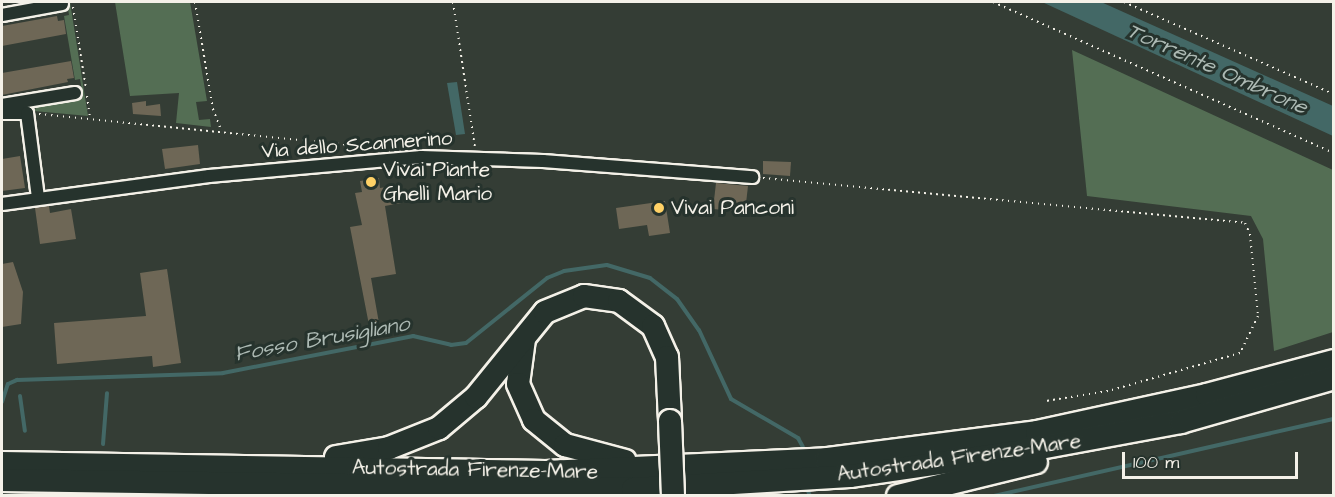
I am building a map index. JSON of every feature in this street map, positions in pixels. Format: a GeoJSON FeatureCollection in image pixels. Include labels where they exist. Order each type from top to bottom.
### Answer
{"type":"FeatureCollection","features":[{"type":"Feature","properties":{"kind":"highway"},"geometry":{"type":"LineString","coordinates":[[152,474],[331,458],[399,445],[439,428],[465,408],[526,331],[545,312],[573,298],[596,296],[629,306],[653,327],[664,349],[673,495]]}},
{"type":"Feature","properties":{"kind":"highway"},"geometry":{"type":"LineString","coordinates":[[526,331],[518,365],[519,393],[528,412],[548,433],[565,445],[598,457],[714,467]]}},
{"type":"Feature","properties":{"kind":"highway","name":"Autostrada Firenze-Mare"},"geometry":{"type":"LineString","coordinates":[[2,480],[152,474],[546,472],[714,467],[827,459],[1002,438],[1170,404],[1334,361]]}},
{"type":"Feature","properties":{"kind":"highway","name":"Autostrada Firenze-Mare"},"geometry":{"type":"LineString","coordinates":[[2,463],[152,474],[541,489],[728,484],[903,469],[1181,422],[1334,378]]}},
{"type":"Feature","properties":{"kind":"highway"},"geometry":{"type":"LineString","coordinates":[[898,495],[1181,422]]}},
{"type":"Feature","properties":{"kind":"highway"},"geometry":{"type":"LineString","coordinates":[[152,474],[299,495]]}},
{"type":"Feature","properties":{"kind":"street"},"geometry":{"type":"LineString","coordinates":[[2,15],[67,3]]}},
{"type":"Feature","properties":{"kind":"street"},"geometry":{"type":"LineString","coordinates":[[2,105],[75,93]]}},
{"type":"Feature","properties":{"kind":"street"},"geometry":{"type":"LineString","coordinates":[[2,113],[27,114],[38,198]]}},
{"type":"Feature","properties":{"kind":"street","name":"Via dello Scannerino"},"geometry":{"type":"LineString","coordinates":[[2,204],[259,171],[409,158],[477,158],[752,177]]}},
{"type":"Feature","properties":{"kind":"path"},"geometry":{"type":"LineString","coordinates":[[195,2],[213,109],[222,132]]}},
{"type":"Feature","properties":{"kind":"path"},"geometry":{"type":"LineString","coordinates":[[453,2],[477,158]]}},
{"type":"Feature","properties":{"kind":"path"},"geometry":{"type":"LineString","coordinates":[[993,2],[1334,153]]}},
{"type":"Feature","properties":{"kind":"path"},"geometry":{"type":"LineString","coordinates":[[1124,2],[1334,94]]}},
{"type":"Feature","properties":{"kind":"path"},"geometry":{"type":"LineString","coordinates":[[67,3],[90,118]]}},
{"type":"Feature","properties":{"kind":"path"},"geometry":{"type":"LineString","coordinates":[[27,114],[90,118],[361,145],[409,158]]}},
{"type":"Feature","properties":{"kind":"path"},"geometry":{"type":"LineString","coordinates":[[752,177],[1245,224],[1250,234],[1258,320],[1240,353],[1108,391],[1046,402]]}},
{"type":"Feature","properties":{"kind":"green space"},"geometry":{"type":"Polygon","coordinates":[[[67,2],[70,2],[88,116],[34,111],[38,105],[83,97],[80,79],[75,80],[64,16],[69,15],[67,2]]]}},
{"type":"Feature","properties":{"kind":"green space"},"geometry":{"type":"Polygon","coordinates":[[[115,2],[190,2],[207,101],[196,102],[199,120],[210,119],[211,127],[176,123],[179,93],[130,96],[115,2]]]}},
{"type":"Feature","properties":{"kind":"green space"},"geometry":{"type":"Polygon","coordinates":[[[1072,50],[1333,170],[1333,332],[1274,351],[1263,239],[1251,216],[1087,196],[1072,50]]]}},
{"type":"Feature","properties":{"kind":"water","name":"Torrente Ombrone"},"geometry":{"type":"Polygon","coordinates":[[[1042,2],[1101,2],[1333,106],[1333,136],[1042,2]]]}},
{"type":"Feature","properties":{"kind":"water"},"geometry":{"type":"Polygon","coordinates":[[[457,82],[465,134],[456,135],[447,83],[457,82]]]}},
{"type":"Feature","properties":{"kind":"building"},"geometry":{"type":"Polygon","coordinates":[[[57,16],[58,21],[64,20],[66,34],[2,46],[2,26],[57,16]]]}},
{"type":"Feature","properties":{"kind":"building"},"geometry":{"type":"Polygon","coordinates":[[[71,61],[74,78],[67,79],[68,82],[2,95],[2,73],[71,61]]]}},
{"type":"Feature","properties":{"kind":"building"},"geometry":{"type":"Polygon","coordinates":[[[146,101],[146,106],[160,104],[161,116],[133,114],[132,103],[146,101]]]}},
{"type":"Feature","properties":{"kind":"building"},"geometry":{"type":"Polygon","coordinates":[[[198,145],[200,164],[165,169],[162,149],[198,145]]]}},
{"type":"Feature","properties":{"kind":"building"},"geometry":{"type":"Polygon","coordinates":[[[20,156],[25,188],[2,191],[2,159],[20,156]]]}},
{"type":"Feature","properties":{"kind":"building"},"geometry":{"type":"Polygon","coordinates":[[[763,161],[791,162],[790,176],[763,174],[763,161]]]}},
{"type":"Feature","properties":{"kind":"building"},"geometry":{"type":"Polygon","coordinates":[[[379,178],[380,188],[398,185],[401,203],[385,206],[396,274],[371,278],[379,323],[369,325],[350,227],[362,225],[355,193],[362,192],[360,181],[379,178]]]}},
{"type":"Feature","properties":{"kind":"building"},"geometry":{"type":"Polygon","coordinates":[[[716,183],[748,186],[745,212],[713,209],[716,183]]]}},
{"type":"Feature","properties":{"kind":"building"},"geometry":{"type":"Polygon","coordinates":[[[665,201],[670,233],[649,236],[647,225],[619,229],[616,208],[665,201]]]}},
{"type":"Feature","properties":{"kind":"building"},"geometry":{"type":"Polygon","coordinates":[[[49,206],[50,213],[71,209],[76,239],[40,244],[35,208],[49,206]]]}},
{"type":"Feature","properties":{"kind":"building"},"geometry":{"type":"Polygon","coordinates":[[[13,262],[23,292],[21,324],[2,327],[2,264],[13,262]]]}},
{"type":"Feature","properties":{"kind":"building"},"geometry":{"type":"Polygon","coordinates":[[[167,269],[181,363],[153,367],[152,356],[57,364],[54,323],[146,316],[140,273],[167,269]]]}},
{"type":"Feature","properties":{"kind":"waterway","name":"Fosso Brusigliano"},"geometry":{"type":"LineString","coordinates":[[2,402],[8,384],[17,380],[223,373],[413,336],[451,345],[466,343],[547,278],[564,271],[607,265],[650,278],[677,299],[699,330],[731,399],[798,438],[803,447]]}},
{"type":"Feature","properties":{"kind":"waterway"},"geometry":{"type":"LineString","coordinates":[[103,444],[107,393]]}},
{"type":"Feature","properties":{"kind":"waterway"},"geometry":{"type":"LineString","coordinates":[[20,396],[25,431]]}},
{"type":"Feature","properties":{"kind":"waterway","name":"Fosso Brusigliano"},"geometry":{"type":"LineString","coordinates":[[994,496],[1334,419]]}},
{"type":"Feature","properties":{"kind":"waterway","name":"Fosso Brusigliano"},"geometry":{"type":"LineString","coordinates":[[808,491],[810,496]]}},
{"type":"Feature","properties":{"kind":"place","name":"Vivai Piante Ghelli Mario"},"geometry":{"type":"Point","coordinates":[371,182]}},
{"type":"Feature","properties":{"kind":"place","name":"Vivai Panconi"},"geometry":{"type":"Point","coordinates":[659,208]}}]}
